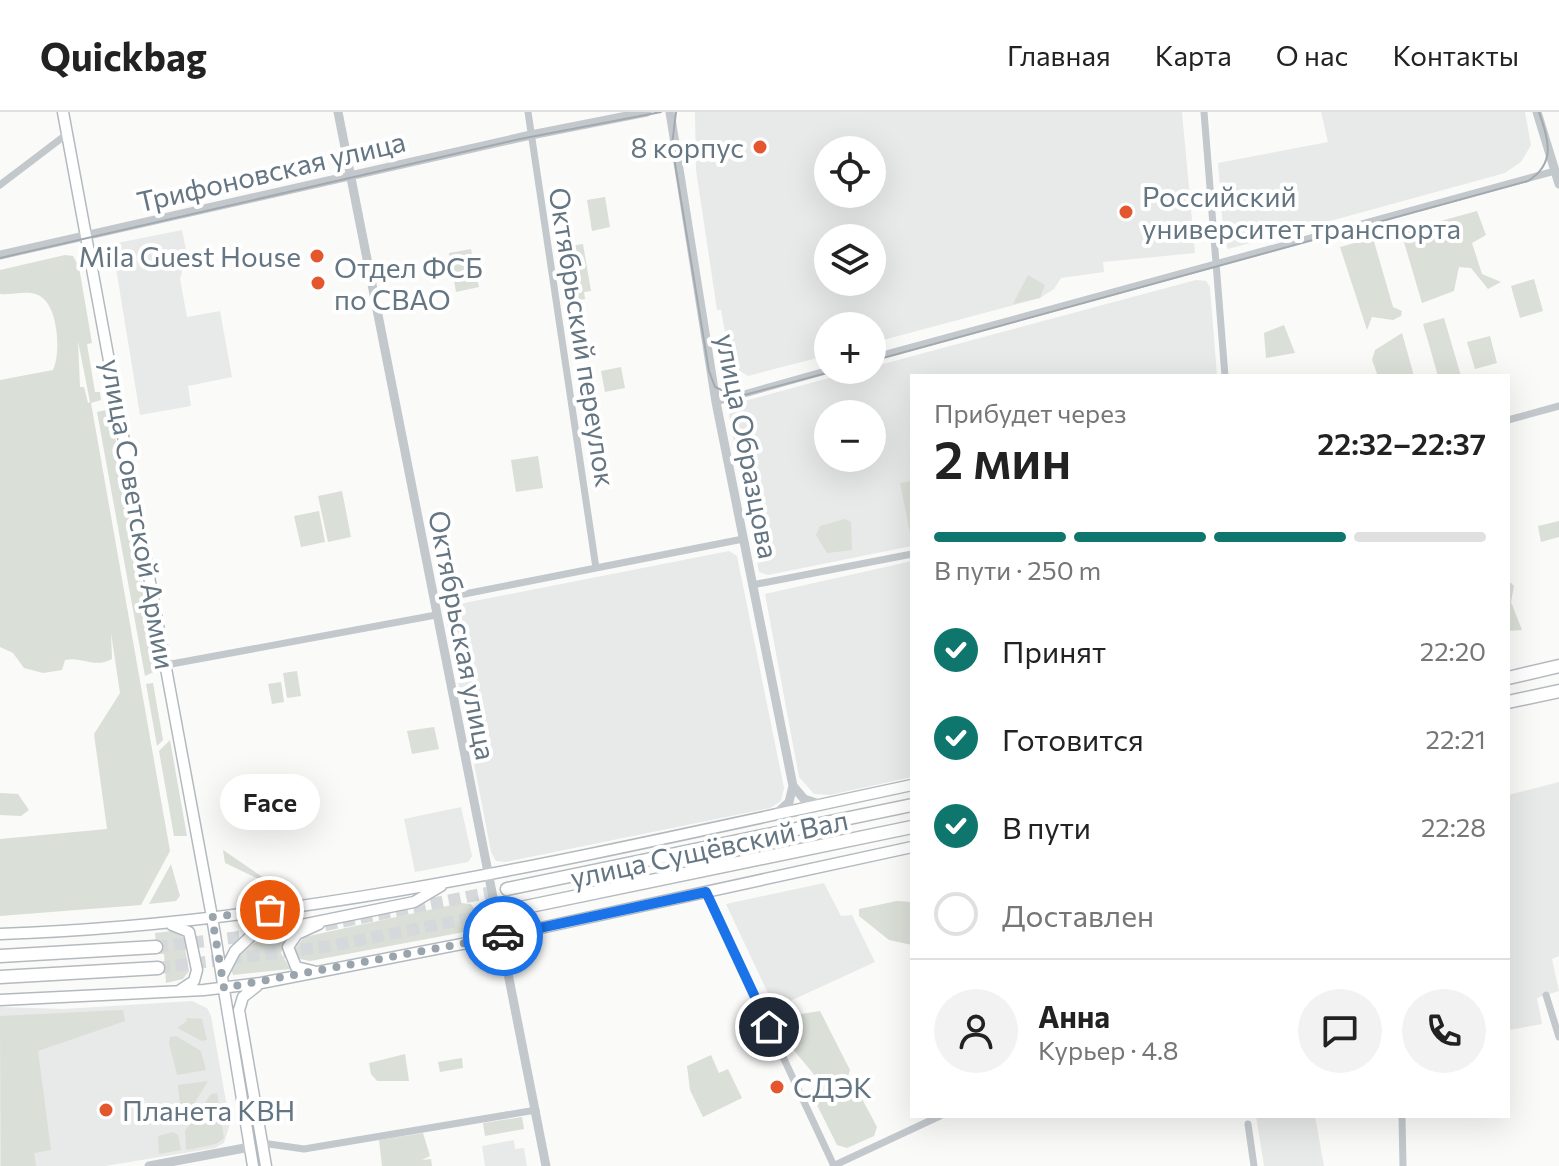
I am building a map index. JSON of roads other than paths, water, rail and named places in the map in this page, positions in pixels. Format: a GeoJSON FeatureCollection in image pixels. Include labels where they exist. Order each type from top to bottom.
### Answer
{"type":"FeatureCollection","features":[{"type":"Feature","properties":{"kind":"main road","name":"улица Советской Армии"},"geometry":{"type":"LineString","coordinates":[[63,112],[212,917],[253,1166]]}},
{"type":"Feature","properties":{"kind":"main road"},"geometry":{"type":"LineString","coordinates":[[1510,678],[1559,666]]}},
{"type":"Feature","properties":{"kind":"main road"},"geometry":{"type":"LineString","coordinates":[[1510,702],[1559,691]]}},
{"type":"Feature","properties":{"kind":"main road"},"geometry":{"type":"LineString","coordinates":[[0,934],[162,924],[450,882],[910,785]]}},
{"type":"Feature","properties":{"kind":"main road","name":"улица Сущёвский Вал"},"geometry":{"type":"LineString","coordinates":[[507,889],[910,805]]}},
{"type":"Feature","properties":{"kind":"main road","name":"улица Сущёвский Вал"},"geometry":{"type":"LineString","coordinates":[[511,910],[910,827]]}},
{"type":"Feature","properties":{"kind":"main road"},"geometry":{"type":"LineString","coordinates":[[0,1000],[177,992],[223,982],[261,983],[500,936],[910,847]]}},
{"type":"Feature","properties":{"kind":"main road"},"geometry":{"type":"LineString","coordinates":[[223,982],[235,951],[252,935],[414,902],[450,882]]}},
{"type":"Feature","properties":{"kind":"main road"},"geometry":{"type":"LineString","coordinates":[[335,917],[297,934],[290,941],[287,953],[296,967],[305,971],[335,970]]}},
{"type":"Feature","properties":{"kind":"main road"},"geometry":{"type":"LineString","coordinates":[[162,924],[186,928],[192,937],[197,975],[189,985],[177,992]]}},
{"type":"Feature","properties":{"kind":"main road"},"geometry":{"type":"LineString","coordinates":[[0,956],[156,947]]}},
{"type":"Feature","properties":{"kind":"main road"},"geometry":{"type":"LineString","coordinates":[[0,977],[158,968]]}},
{"type":"Feature","properties":{"kind":"main road"},"geometry":{"type":"LineString","coordinates":[[261,983],[243,997],[239,1010],[266,1166]]}},
{"type":"Feature","properties":{"kind":"street","name":"Октябрьская улица"},"geometry":{"type":"LineString","coordinates":[[338,112],[546,1166]]}},
{"type":"Feature","properties":{"kind":"street","name":"Октябрьский переулок"},"geometry":{"type":"LineString","coordinates":[[528,112],[596,568]]}},
{"type":"Feature","properties":{"kind":"street","name":"Трифоновская улица"},"geometry":{"type":"LineString","coordinates":[[0,255],[531,135],[647,112]]}},
{"type":"Feature","properties":{"kind":"street","name":"улица Образцова"},"geometry":{"type":"LineString","coordinates":[[670,112],[716,402],[793,786]]}},
{"type":"Feature","properties":{"kind":"street"},"geometry":{"type":"LineString","coordinates":[[1204,112],[1225,374]]}},
{"type":"Feature","properties":{"kind":"street"},"geometry":{"type":"LineString","coordinates":[[1537,112],[1559,184]]}},
{"type":"Feature","properties":{"kind":"street"},"geometry":{"type":"LineString","coordinates":[[0,185],[67,134]]}},
{"type":"Feature","properties":{"kind":"street"},"geometry":{"type":"LineString","coordinates":[[886,354],[1555,171]]}},
{"type":"Feature","properties":{"kind":"street"},"geometry":{"type":"LineString","coordinates":[[716,402],[814,374]]}},
{"type":"Feature","properties":{"kind":"street"},"geometry":{"type":"LineString","coordinates":[[1510,419],[1559,406]]}},
{"type":"Feature","properties":{"kind":"street"},"geometry":{"type":"LineString","coordinates":[[434,600],[743,539]]}},
{"type":"Feature","properties":{"kind":"street"},"geometry":{"type":"LineString","coordinates":[[752,585],[910,554]]}},
{"type":"Feature","properties":{"kind":"street"},"geometry":{"type":"LineString","coordinates":[[166,665],[436,615]]}},
{"type":"Feature","properties":{"kind":"street"},"geometry":{"type":"LineString","coordinates":[[793,786],[804,799],[821,804]]}},
{"type":"Feature","properties":{"kind":"street"},"geometry":{"type":"LineString","coordinates":[[777,813],[789,802],[793,786]]}},
{"type":"Feature","properties":{"kind":"street"},"geometry":{"type":"LineString","coordinates":[[706,892],[834,1166],[936,1118]]}},
{"type":"Feature","properties":{"kind":"street"},"geometry":{"type":"LineString","coordinates":[[1546,995],[1559,1037]]}},
{"type":"Feature","properties":{"kind":"street"},"geometry":{"type":"LineString","coordinates":[[262,1143],[304,1149],[536,1110]]}},
{"type":"Feature","properties":{"kind":"street"},"geometry":{"type":"LineString","coordinates":[[1402,1118],[1403,1166]]}},
{"type":"Feature","properties":{"kind":"street"},"geometry":{"type":"LineString","coordinates":[[1248,1124],[1254,1166]]}},
{"type":"Feature","properties":{"kind":"street"},"geometry":{"type":"LineString","coordinates":[[149,1166],[250,1147]]}},
{"type":"Feature","properties":{"kind":"tunnel"},"geometry":{"type":"LineString","coordinates":[[325,925],[507,889]]}},
{"type":"Feature","properties":{"kind":"tunnel"},"geometry":{"type":"LineString","coordinates":[[158,968],[330,946],[511,910]]}},
{"type":"Feature","properties":{"kind":"tunnel"},"geometry":{"type":"LineString","coordinates":[[156,947],[256,935]]}},
{"type":"Feature","properties":{"kind":"tram line"},"geometry":{"type":"LineString","coordinates":[[0,258],[520,139],[661,112]]}},
{"type":"Feature","properties":{"kind":"tram line"},"geometry":{"type":"LineString","coordinates":[[676,112],[672,145],[709,371],[715,387],[737,397],[814,376]]}},
{"type":"Feature","properties":{"kind":"tram line"},"geometry":{"type":"LineString","coordinates":[[886,357],[1528,181],[1537,174],[1547,158],[1547,141],[1539,112]]}},
{"type":"Feature","properties":{"kind":"place","name":"8 корпус"},"geometry":{"type":"Point","coordinates":[760,147]}},
{"type":"Feature","properties":{"kind":"place","name":"Российский университет транспорта"},"geometry":{"type":"Point","coordinates":[1126,212]}},
{"type":"Feature","properties":{"kind":"place","name":"Mila Guest House"},"geometry":{"type":"Point","coordinates":[317,256]}},
{"type":"Feature","properties":{"kind":"place","name":"Отдел ФСБ по СВАО"},"geometry":{"type":"Point","coordinates":[318,283]}},
{"type":"Feature","properties":{"kind":"place","name":"Face"},"geometry":{"type":"Point","coordinates":[270,910]}},
{"type":"Feature","properties":{"kind":"place","name":"СДЭК"},"geometry":{"type":"Point","coordinates":[777,1087]}},
{"type":"Feature","properties":{"kind":"place","name":"Планета КВН"},"geometry":{"type":"Point","coordinates":[106,1110]}}]}
